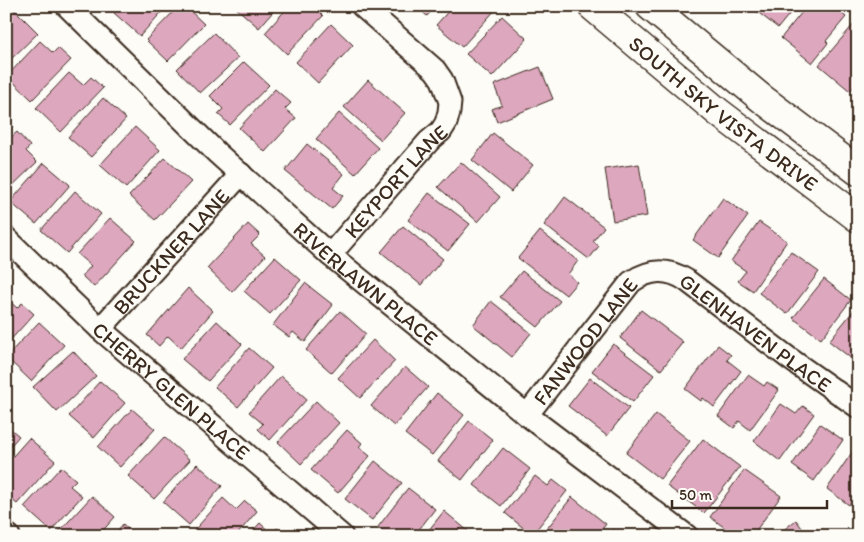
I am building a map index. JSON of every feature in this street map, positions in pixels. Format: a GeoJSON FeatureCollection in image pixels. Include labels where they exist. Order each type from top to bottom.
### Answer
{"type":"FeatureCollection","features":[{"type":"Feature","properties":{"kind":"main road","name":"SOUTH SKY VISTA DRIVE"},"geometry":{"type":"LineString","coordinates":[[592,6],[718,112],[858,218]]}},
{"type":"Feature","properties":{"kind":"main road","name":"SOUTH SKY VISTA DRIVE"},"geometry":{"type":"LineString","coordinates":[[650,6],[761,98],[858,171]]}},
{"type":"Feature","properties":{"kind":"street","name":"RIVERLAWN PLACE"},"geometry":{"type":"LineString","coordinates":[[66,6],[145,84],[330,255],[526,415],[687,536]]}},
{"type":"Feature","properties":{"kind":"street","name":"KEYPORT LANE"},"geometry":{"type":"LineString","coordinates":[[330,255],[429,140],[441,131],[446,122],[450,102],[442,80],[435,70],[362,6]]}},
{"type":"Feature","properties":{"kind":"street","name":"BRUCKNER LANE"},"geometry":{"type":"LineString","coordinates":[[100,329],[242,174]]}},
{"type":"Feature","properties":{"kind":"street","name":"CHERRY GLEN PLACE"},"geometry":{"type":"LineString","coordinates":[[6,238],[100,329],[342,536]]}},
{"type":"Feature","properties":{"kind":"street","name":"FANWOOD LANE"},"geometry":{"type":"LineString","coordinates":[[526,415],[631,282],[648,272]]}},
{"type":"Feature","properties":{"kind":"street","name":"GLENHAVEN PLACE"},"geometry":{"type":"LineString","coordinates":[[648,272],[668,272],[686,280],[790,359],[858,407]]}},
{"type":"Feature","properties":{"kind":"building"},"geometry":{"type":"Polygon","coordinates":[[[120,6],[167,6],[140,36],[114,13],[120,6]]]}},
{"type":"Feature","properties":{"kind":"building"},"geometry":{"type":"Polygon","coordinates":[[[179,6],[185,6],[204,24],[168,61],[146,40],[179,6]]]}},
{"type":"Feature","properties":{"kind":"building"},"geometry":{"type":"Polygon","coordinates":[[[234,6],[278,6],[259,28],[234,6]]]}},
{"type":"Feature","properties":{"kind":"building"},"geometry":{"type":"Polygon","coordinates":[[[289,6],[313,6],[323,16],[287,54],[265,33],[289,6]]]}},
{"type":"Feature","properties":{"kind":"building"},"geometry":{"type":"Polygon","coordinates":[[[416,6],[436,6],[427,16],[416,6]]]}},
{"type":"Feature","properties":{"kind":"building"},"geometry":{"type":"Polygon","coordinates":[[[453,6],[494,6],[496,9],[462,47],[436,25],[453,6]]]}},
{"type":"Feature","properties":{"kind":"building"},"geometry":{"type":"Polygon","coordinates":[[[750,6],[796,6],[778,28],[750,6]]]}},
{"type":"Feature","properties":{"kind":"building"},"geometry":{"type":"Polygon","coordinates":[[[807,6],[833,6],[846,17],[826,41],[828,43],[812,63],[781,38],[807,6]]]}},
{"type":"Feature","properties":{"kind":"building"},"geometry":{"type":"Polygon","coordinates":[[[14,9],[38,33],[6,64],[6,16],[14,9]]]}},
{"type":"Feature","properties":{"kind":"building"},"geometry":{"type":"Polygon","coordinates":[[[502,16],[527,39],[492,77],[466,54],[502,16]]]}},
{"type":"Feature","properties":{"kind":"building"},"geometry":{"type":"Polygon","coordinates":[[[331,24],[353,45],[318,83],[296,62],[331,24]]]}},
{"type":"Feature","properties":{"kind":"building"},"geometry":{"type":"Polygon","coordinates":[[[854,24],[858,28],[858,82],[850,91],[819,65],[854,24]]]}},
{"type":"Feature","properties":{"kind":"building"},"geometry":{"type":"Polygon","coordinates":[[[214,33],[238,58],[200,93],[177,69],[214,33]]]}},
{"type":"Feature","properties":{"kind":"building"},"geometry":{"type":"Polygon","coordinates":[[[40,41],[53,53],[58,48],[71,60],[32,100],[7,76],[40,41]]]}},
{"type":"Feature","properties":{"kind":"building"},"geometry":{"type":"Polygon","coordinates":[[[244,62],[269,85],[230,125],[218,114],[223,109],[210,96],[244,62]]]}},
{"type":"Feature","properties":{"kind":"building"},"geometry":{"type":"Polygon","coordinates":[[[540,67],[553,99],[497,122],[492,109],[502,105],[494,85],[540,67]]]}},
{"type":"Feature","properties":{"kind":"building"},"geometry":{"type":"Polygon","coordinates":[[[69,73],[83,85],[91,77],[103,88],[61,132],[36,108],[69,73]]]}},
{"type":"Feature","properties":{"kind":"building"},"geometry":{"type":"Polygon","coordinates":[[[368,80],[405,113],[381,140],[344,107],[368,80]]]}},
{"type":"Feature","properties":{"kind":"building"},"geometry":{"type":"Polygon","coordinates":[[[275,89],[291,103],[285,109],[296,118],[265,152],[239,128],[275,89]]]}},
{"type":"Feature","properties":{"kind":"building"},"geometry":{"type":"Polygon","coordinates":[[[103,98],[126,119],[91,157],[68,137],[103,98]]]}},
{"type":"Feature","properties":{"kind":"building"},"geometry":{"type":"Polygon","coordinates":[[[339,113],[378,148],[355,174],[316,139],[339,113]]]}},
{"type":"Feature","properties":{"kind":"building"},"geometry":{"type":"Polygon","coordinates":[[[6,120],[13,126],[6,132],[6,120]]]}},
{"type":"Feature","properties":{"kind":"building"},"geometry":{"type":"Polygon","coordinates":[[[135,127],[160,150],[126,188],[100,165],[135,127]]]}},
{"type":"Feature","properties":{"kind":"building"},"geometry":{"type":"Polygon","coordinates":[[[17,132],[30,146],[26,151],[37,162],[6,192],[6,142],[17,132]]]}},
{"type":"Feature","properties":{"kind":"building"},"geometry":{"type":"Polygon","coordinates":[[[493,133],[533,165],[511,192],[472,160],[493,133]]]}},
{"type":"Feature","properties":{"kind":"building"},"geometry":{"type":"Polygon","coordinates":[[[307,144],[344,174],[333,188],[343,196],[332,209],[285,171],[307,144]]]}},
{"type":"Feature","properties":{"kind":"building"},"geometry":{"type":"Polygon","coordinates":[[[165,158],[191,182],[155,220],[129,196],[165,158]]]}},
{"type":"Feature","properties":{"kind":"building"},"geometry":{"type":"Polygon","coordinates":[[[461,162],[500,197],[478,222],[438,187],[461,162]]]}},
{"type":"Feature","properties":{"kind":"building"},"geometry":{"type":"Polygon","coordinates":[[[44,163],[70,185],[36,224],[10,202],[44,163]]]}},
{"type":"Feature","properties":{"kind":"building"},"geometry":{"type":"Polygon","coordinates":[[[639,164],[647,216],[613,221],[605,169],[639,164]]]}},
{"type":"Feature","properties":{"kind":"building"},"geometry":{"type":"Polygon","coordinates":[[[75,191],[101,214],[67,253],[41,230],[75,191]]]}},
{"type":"Feature","properties":{"kind":"building"},"geometry":{"type":"Polygon","coordinates":[[[429,193],[470,224],[448,251],[408,220],[429,193]]]}},
{"type":"Feature","properties":{"kind":"building"},"geometry":{"type":"Polygon","coordinates":[[[565,197],[604,227],[593,241],[599,246],[589,259],[544,225],[565,197]]]}},
{"type":"Feature","properties":{"kind":"building"},"geometry":{"type":"Polygon","coordinates":[[[723,198],[748,216],[718,258],[693,240],[723,198]]]}},
{"type":"Feature","properties":{"kind":"building"},"geometry":{"type":"Polygon","coordinates":[[[110,218],[136,241],[94,287],[82,276],[91,266],[77,254],[110,218]]]}},
{"type":"Feature","properties":{"kind":"building"},"geometry":{"type":"Polygon","coordinates":[[[759,222],[787,241],[753,291],[738,281],[746,271],[731,261],[759,222]]]}},
{"type":"Feature","properties":{"kind":"building"},"geometry":{"type":"Polygon","coordinates":[[[248,224],[260,235],[251,244],[265,256],[232,292],[207,268],[248,224]]]}},
{"type":"Feature","properties":{"kind":"building"},"geometry":{"type":"Polygon","coordinates":[[[403,226],[443,259],[421,285],[381,252],[403,226]]]}},
{"type":"Feature","properties":{"kind":"building"},"geometry":{"type":"Polygon","coordinates":[[[540,231],[578,261],[568,274],[577,282],[566,295],[518,258],[540,231]]]}},
{"type":"Feature","properties":{"kind":"building"},"geometry":{"type":"Polygon","coordinates":[[[791,252],[819,272],[787,314],[759,293],[791,252]]]}},
{"type":"Feature","properties":{"kind":"building"},"geometry":{"type":"Polygon","coordinates":[[[275,257],[301,280],[270,314],[244,291],[275,257]]]}},
{"type":"Feature","properties":{"kind":"building"},"geometry":{"type":"Polygon","coordinates":[[[522,271],[560,301],[538,327],[500,297],[522,271]]]}},
{"type":"Feature","properties":{"kind":"building"},"geometry":{"type":"Polygon","coordinates":[[[824,279],[851,300],[821,339],[793,318],[824,279]]]}},
{"type":"Feature","properties":{"kind":"building"},"geometry":{"type":"Polygon","coordinates":[[[305,283],[333,305],[305,342],[293,332],[289,337],[273,325],[305,283]]]}},
{"type":"Feature","properties":{"kind":"building"},"geometry":{"type":"Polygon","coordinates":[[[188,288],[213,311],[181,348],[168,336],[159,346],[147,335],[188,288]]]}},
{"type":"Feature","properties":{"kind":"building"},"geometry":{"type":"Polygon","coordinates":[[[6,298],[17,308],[22,303],[34,314],[6,345],[6,298]]]}},
{"type":"Feature","properties":{"kind":"building"},"geometry":{"type":"Polygon","coordinates":[[[491,301],[531,333],[512,357],[473,325],[491,301]]]}},
{"type":"Feature","properties":{"kind":"building"},"geometry":{"type":"Polygon","coordinates":[[[858,305],[858,361],[857,363],[829,341],[858,305]]]}},
{"type":"Feature","properties":{"kind":"building"},"geometry":{"type":"Polygon","coordinates":[[[641,310],[683,342],[661,370],[620,338],[641,310]]]}},
{"type":"Feature","properties":{"kind":"building"},"geometry":{"type":"Polygon","coordinates":[[[340,311],[366,334],[332,373],[306,350],[340,311]]]}},
{"type":"Feature","properties":{"kind":"building"},"geometry":{"type":"Polygon","coordinates":[[[217,321],[242,344],[208,381],[182,359],[217,321]]]}},
{"type":"Feature","properties":{"kind":"building"},"geometry":{"type":"Polygon","coordinates":[[[39,322],[64,345],[31,381],[6,357],[39,322]]]}},
{"type":"Feature","properties":{"kind":"building"},"geometry":{"type":"Polygon","coordinates":[[[373,340],[395,361],[360,398],[338,378],[373,340]]]}},
{"type":"Feature","properties":{"kind":"building"},"geometry":{"type":"Polygon","coordinates":[[[613,344],[654,375],[633,402],[592,371],[613,344]]]}},
{"type":"Feature","properties":{"kind":"building"},"geometry":{"type":"Polygon","coordinates":[[[718,345],[731,355],[727,360],[741,371],[714,407],[703,398],[701,401],[685,389],[718,345]]]}},
{"type":"Feature","properties":{"kind":"building"},"geometry":{"type":"Polygon","coordinates":[[[249,348],[272,368],[238,407],[215,387],[249,348]]]}},
{"type":"Feature","properties":{"kind":"building"},"geometry":{"type":"Polygon","coordinates":[[[73,351],[96,376],[57,412],[33,387],[73,351]]]}},
{"type":"Feature","properties":{"kind":"building"},"geometry":{"type":"Polygon","coordinates":[[[405,367],[428,387],[394,426],[371,406],[405,367]]]}},
{"type":"Feature","properties":{"kind":"building"},"geometry":{"type":"Polygon","coordinates":[[[748,375],[764,386],[767,382],[779,390],[750,430],[739,421],[734,428],[718,416],[748,375]]]}},
{"type":"Feature","properties":{"kind":"building"},"geometry":{"type":"Polygon","coordinates":[[[281,376],[307,399],[270,440],[258,429],[263,424],[249,412],[281,376]]]}},
{"type":"Feature","properties":{"kind":"building"},"geometry":{"type":"Polygon","coordinates":[[[590,378],[629,408],[607,436],[568,406],[590,378]]]}},
{"type":"Feature","properties":{"kind":"building"},"geometry":{"type":"Polygon","coordinates":[[[100,381],[125,403],[94,438],[69,416],[100,381]]]}},
{"type":"Feature","properties":{"kind":"building"},"geometry":{"type":"Polygon","coordinates":[[[437,393],[464,415],[432,455],[405,434],[437,393]]]}},
{"type":"Feature","properties":{"kind":"building"},"geometry":{"type":"Polygon","coordinates":[[[316,401],[339,423],[301,464],[278,442],[316,401]]]}},
{"type":"Feature","properties":{"kind":"building"},"geometry":{"type":"Polygon","coordinates":[[[781,404],[796,414],[803,406],[814,414],[780,461],[754,441],[781,404]]]}},
{"type":"Feature","properties":{"kind":"building"},"geometry":{"type":"Polygon","coordinates":[[[132,409],[155,429],[120,467],[98,447],[132,409]]]}},
{"type":"Feature","properties":{"kind":"building"},"geometry":{"type":"Polygon","coordinates":[[[656,414],[690,441],[660,479],[626,453],[656,414]]]}},
{"type":"Feature","properties":{"kind":"building"},"geometry":{"type":"Polygon","coordinates":[[[469,421],[493,440],[462,480],[438,461],[469,421]]]}},
{"type":"Feature","properties":{"kind":"building"},"geometry":{"type":"Polygon","coordinates":[[[820,424],[843,440],[814,481],[792,465],[820,424]]]}},
{"type":"Feature","properties":{"kind":"building"},"geometry":{"type":"Polygon","coordinates":[[[6,425],[19,436],[6,451],[6,425]]]}},
{"type":"Feature","properties":{"kind":"building"},"geometry":{"type":"Polygon","coordinates":[[[347,430],[362,443],[359,447],[370,456],[338,493],[311,470],[347,430]]]}},
{"type":"Feature","properties":{"kind":"building"},"geometry":{"type":"Polygon","coordinates":[[[164,437],[190,460],[154,499],[128,476],[164,437]]]}},
{"type":"Feature","properties":{"kind":"building"},"geometry":{"type":"Polygon","coordinates":[[[29,438],[55,461],[17,504],[6,495],[6,490],[9,486],[6,483],[6,464],[29,438]]]}},
{"type":"Feature","properties":{"kind":"building"},"geometry":{"type":"Polygon","coordinates":[[[703,439],[740,467],[704,513],[667,486],[703,439]]]}},
{"type":"Feature","properties":{"kind":"building"},"geometry":{"type":"Polygon","coordinates":[[[503,448],[530,469],[501,506],[474,485],[503,448]]]}},
{"type":"Feature","properties":{"kind":"building"},"geometry":{"type":"Polygon","coordinates":[[[855,448],[858,450],[858,492],[849,505],[827,489],[855,448]]]}},
{"type":"Feature","properties":{"kind":"building"},"geometry":{"type":"Polygon","coordinates":[[[375,461],[402,483],[372,520],[345,499],[375,461]]]}},
{"type":"Feature","properties":{"kind":"building"},"geometry":{"type":"Polygon","coordinates":[[[197,464],[222,486],[189,525],[163,502],[197,464]]]}},
{"type":"Feature","properties":{"kind":"building"},"geometry":{"type":"Polygon","coordinates":[[[61,467],[76,480],[70,486],[82,496],[51,531],[24,507],[61,467]]]}},
{"type":"Feature","properties":{"kind":"building"},"geometry":{"type":"Polygon","coordinates":[[[744,470],[781,496],[752,536],[736,536],[710,517],[744,470]]]}},
{"type":"Feature","properties":{"kind":"building"},"geometry":{"type":"Polygon","coordinates":[[[535,476],[548,486],[553,480],[567,491],[532,535],[505,513],[535,476]]]}},
{"type":"Feature","properties":{"kind":"building"},"geometry":{"type":"Polygon","coordinates":[[[408,488],[435,509],[414,536],[390,536],[378,527],[408,488]]]}},
{"type":"Feature","properties":{"kind":"building"},"geometry":{"type":"Polygon","coordinates":[[[92,496],[115,517],[98,536],[59,536],[57,534],[92,496]]]}},
{"type":"Feature","properties":{"kind":"building"},"geometry":{"type":"Polygon","coordinates":[[[572,497],[606,524],[597,536],[541,536],[572,497]]]}},
{"type":"Feature","properties":{"kind":"building"},"geometry":{"type":"Polygon","coordinates":[[[223,498],[236,510],[245,501],[257,511],[236,536],[193,536],[191,534],[223,498]]]}},
{"type":"Feature","properties":{"kind":"building"},"geometry":{"type":"Polygon","coordinates":[[[444,511],[468,531],[463,536],[424,536],[444,511]]]}},
{"type":"Feature","properties":{"kind":"building"},"geometry":{"type":"Polygon","coordinates":[[[796,520],[808,536],[776,536],[796,520]]]}},
{"type":"Feature","properties":{"kind":"building"},"geometry":{"type":"Polygon","coordinates":[[[260,523],[272,534],[277,528],[286,536],[248,536],[260,523]]]}},
{"type":"Feature","properties":{"kind":"building"},"geometry":{"type":"Polygon","coordinates":[[[123,524],[136,536],[113,536],[123,524]]]}},
{"type":"Feature","properties":{"kind":"building"},"geometry":{"type":"Polygon","coordinates":[[[613,529],[623,536],[608,536],[613,529]]]}}]}
